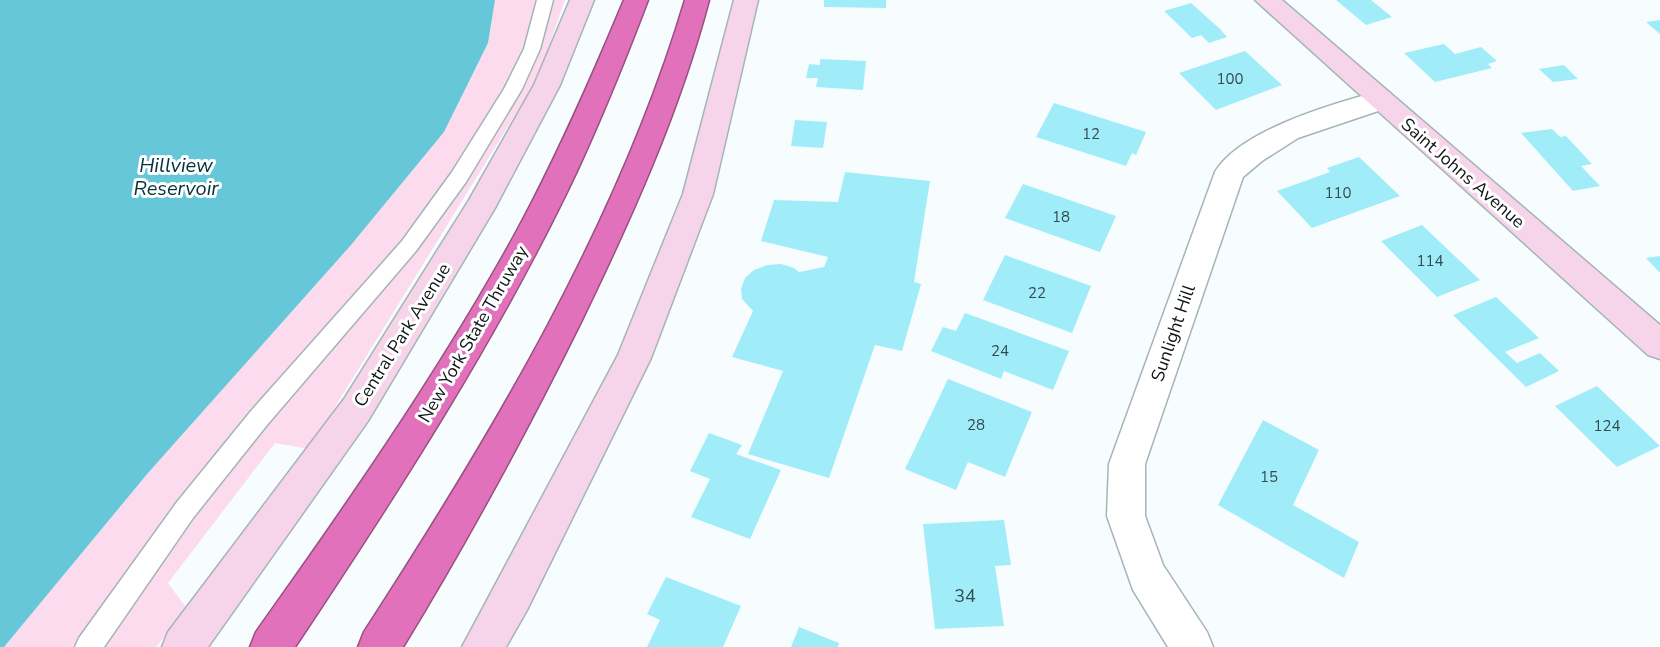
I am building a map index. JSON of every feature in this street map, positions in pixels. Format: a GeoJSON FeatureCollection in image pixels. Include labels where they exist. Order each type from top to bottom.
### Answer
{"type":"FeatureCollection","features":[{"type":"Feature","properties":{"kind":"highway","name":"New York State Thruway"},"geometry":{"type":"LineString","coordinates":[[272,647],[420,426],[489,312],[583,131],[636,0]]}},
{"type":"Feature","properties":{"kind":"highway"},"geometry":{"type":"LineString","coordinates":[[379,647],[491,462],[605,242],[648,142],[672,78],[697,0]]}},
{"type":"Feature","properties":{"kind":"main road","name":"Central Park Avenue"},"geometry":{"type":"LineString","coordinates":[[183,647],[356,410],[480,208],[546,86],[582,0]]}},
{"type":"Feature","properties":{"kind":"main road"},"geometry":{"type":"LineString","coordinates":[[483,647],[513,596],[634,358],[698,194],[746,0]]}},
{"type":"Feature","properties":{"kind":"main road","name":"Saint Johns Avenue"},"geometry":{"type":"LineString","coordinates":[[1267,0],[1660,345]]}},
{"type":"Feature","properties":{"kind":"street","name":"Sunlight Hill"},"geometry":{"type":"LineString","coordinates":[[1192,647],[1147,576],[1126,516],[1127,464],[1230,172],[1252,154],[1288,132],[1380,100]]}},
{"type":"Feature","properties":{"kind":"lane"},"geometry":{"type":"LineString","coordinates":[[88,647],[185,510],[259,418],[409,246],[459,177],[513,89],[532,49],[545,0]]}},
{"type":"Feature","properties":{"kind":"shaded area"},"geometry":{"type":"Polygon","coordinates":[[[495,0],[565,0],[538,78],[309,449],[275,443],[168,583],[187,609],[156,647],[4,647],[148,473],[351,245],[444,132],[488,43],[495,0]]]}},
{"type":"Feature","properties":{"kind":"water","name":"Hillview Reservoir"},"geometry":{"type":"Polygon","coordinates":[[[0,0],[495,0],[488,43],[444,132],[351,245],[148,473],[4,647],[0,647],[0,0]]]}},
{"type":"Feature","properties":{"kind":"building"},"geometry":{"type":"Polygon","coordinates":[[[824,0],[886,0],[886,8],[824,7],[824,0]]]}},
{"type":"Feature","properties":{"kind":"building"},"geometry":{"type":"Polygon","coordinates":[[[1336,0],[1371,0],[1392,17],[1366,25],[1336,0]]]}},
{"type":"Feature","properties":{"kind":"building"},"geometry":{"type":"Polygon","coordinates":[[[1191,3],[1227,37],[1209,43],[1201,35],[1192,38],[1164,11],[1191,3]]]}},
{"type":"Feature","properties":{"kind":"building"},"geometry":{"type":"Polygon","coordinates":[[[1660,20],[1660,34],[1646,22],[1660,20]]]}},
{"type":"Feature","properties":{"kind":"building"},"geometry":{"type":"Polygon","coordinates":[[[1444,44],[1455,54],[1481,47],[1497,61],[1488,64],[1492,68],[1435,82],[1404,53],[1444,44]]]}},
{"type":"Feature","properties":{"kind":"building"},"geometry":{"type":"Polygon","coordinates":[[[1245,51],[1282,85],[1216,110],[1179,73],[1245,51]]]}},
{"type":"Feature","properties":{"kind":"building"},"geometry":{"type":"Polygon","coordinates":[[[820,59],[866,61],[863,90],[816,87],[818,78],[806,78],[809,64],[820,65],[820,59]]]}},
{"type":"Feature","properties":{"kind":"building"},"geometry":{"type":"Polygon","coordinates":[[[1564,65],[1578,79],[1553,82],[1539,69],[1564,65]]]}},
{"type":"Feature","properties":{"kind":"building"},"geometry":{"type":"Polygon","coordinates":[[[1054,103],[1146,132],[1136,155],[1132,153],[1126,166],[1036,137],[1054,103]]]}},
{"type":"Feature","properties":{"kind":"building"},"geometry":{"type":"Polygon","coordinates":[[[795,120],[827,122],[823,148],[791,146],[795,120]]]}},
{"type":"Feature","properties":{"kind":"building"},"geometry":{"type":"Polygon","coordinates":[[[1552,129],[1560,137],[1566,136],[1592,164],[1581,166],[1600,186],[1573,191],[1521,133],[1552,129]]]}},
{"type":"Feature","properties":{"kind":"building"},"geometry":{"type":"Polygon","coordinates":[[[1359,157],[1400,196],[1312,228],[1277,191],[1330,172],[1327,168],[1359,157]]]}},
{"type":"Feature","properties":{"kind":"building"},"geometry":{"type":"Polygon","coordinates":[[[845,172],[930,181],[914,282],[921,284],[902,351],[875,345],[829,478],[748,454],[783,371],[732,357],[753,311],[742,299],[741,289],[745,278],[754,270],[767,265],[781,264],[799,272],[824,267],[828,257],[761,241],[774,200],[838,202],[845,172]]]}},
{"type":"Feature","properties":{"kind":"building"},"geometry":{"type":"Polygon","coordinates":[[[1023,184],[1116,216],[1100,252],[1005,218],[1023,184]]]}},
{"type":"Feature","properties":{"kind":"building"},"geometry":{"type":"Polygon","coordinates":[[[1422,225],[1480,280],[1437,297],[1381,241],[1422,225]]]}},
{"type":"Feature","properties":{"kind":"building"},"geometry":{"type":"Polygon","coordinates":[[[1005,255],[1091,286],[1072,333],[983,300],[1005,255]]]}},
{"type":"Feature","properties":{"kind":"building"},"geometry":{"type":"Polygon","coordinates":[[[1660,256],[1660,273],[1646,258],[1660,256]]]}},
{"type":"Feature","properties":{"kind":"building"},"geometry":{"type":"Polygon","coordinates":[[[1496,297],[1539,338],[1505,352],[1517,363],[1540,353],[1559,371],[1526,387],[1453,315],[1496,297]]]}},
{"type":"Feature","properties":{"kind":"building"},"geometry":{"type":"Polygon","coordinates":[[[965,313],[1069,351],[1053,390],[1004,371],[1001,379],[931,351],[943,327],[956,331],[965,313]]]}},
{"type":"Feature","properties":{"kind":"building"},"geometry":{"type":"Polygon","coordinates":[[[948,379],[1032,412],[1005,477],[968,462],[956,490],[905,469],[948,379]]]}},
{"type":"Feature","properties":{"kind":"building"},"geometry":{"type":"Polygon","coordinates":[[[1597,386],[1660,446],[1617,467],[1555,406],[1597,386]]]}},
{"type":"Feature","properties":{"kind":"building"},"geometry":{"type":"Polygon","coordinates":[[[1263,420],[1319,450],[1293,505],[1359,542],[1344,578],[1218,505],[1263,420]]]}},
{"type":"Feature","properties":{"kind":"building"},"geometry":{"type":"Polygon","coordinates":[[[709,433],[742,445],[736,454],[781,470],[750,539],[691,517],[710,479],[690,471],[709,433]]]}},
{"type":"Feature","properties":{"kind":"building"},"geometry":{"type":"Polygon","coordinates":[[[1004,520],[1011,565],[995,566],[1004,626],[935,629],[923,524],[1004,520]]]}},
{"type":"Feature","properties":{"kind":"building"},"geometry":{"type":"Polygon","coordinates":[[[666,577],[741,606],[723,647],[647,647],[660,620],[647,614],[666,577]]]}},
{"type":"Feature","properties":{"kind":"building"},"geometry":{"type":"Polygon","coordinates":[[[799,627],[839,643],[838,647],[791,647],[799,627]]]}}]}
